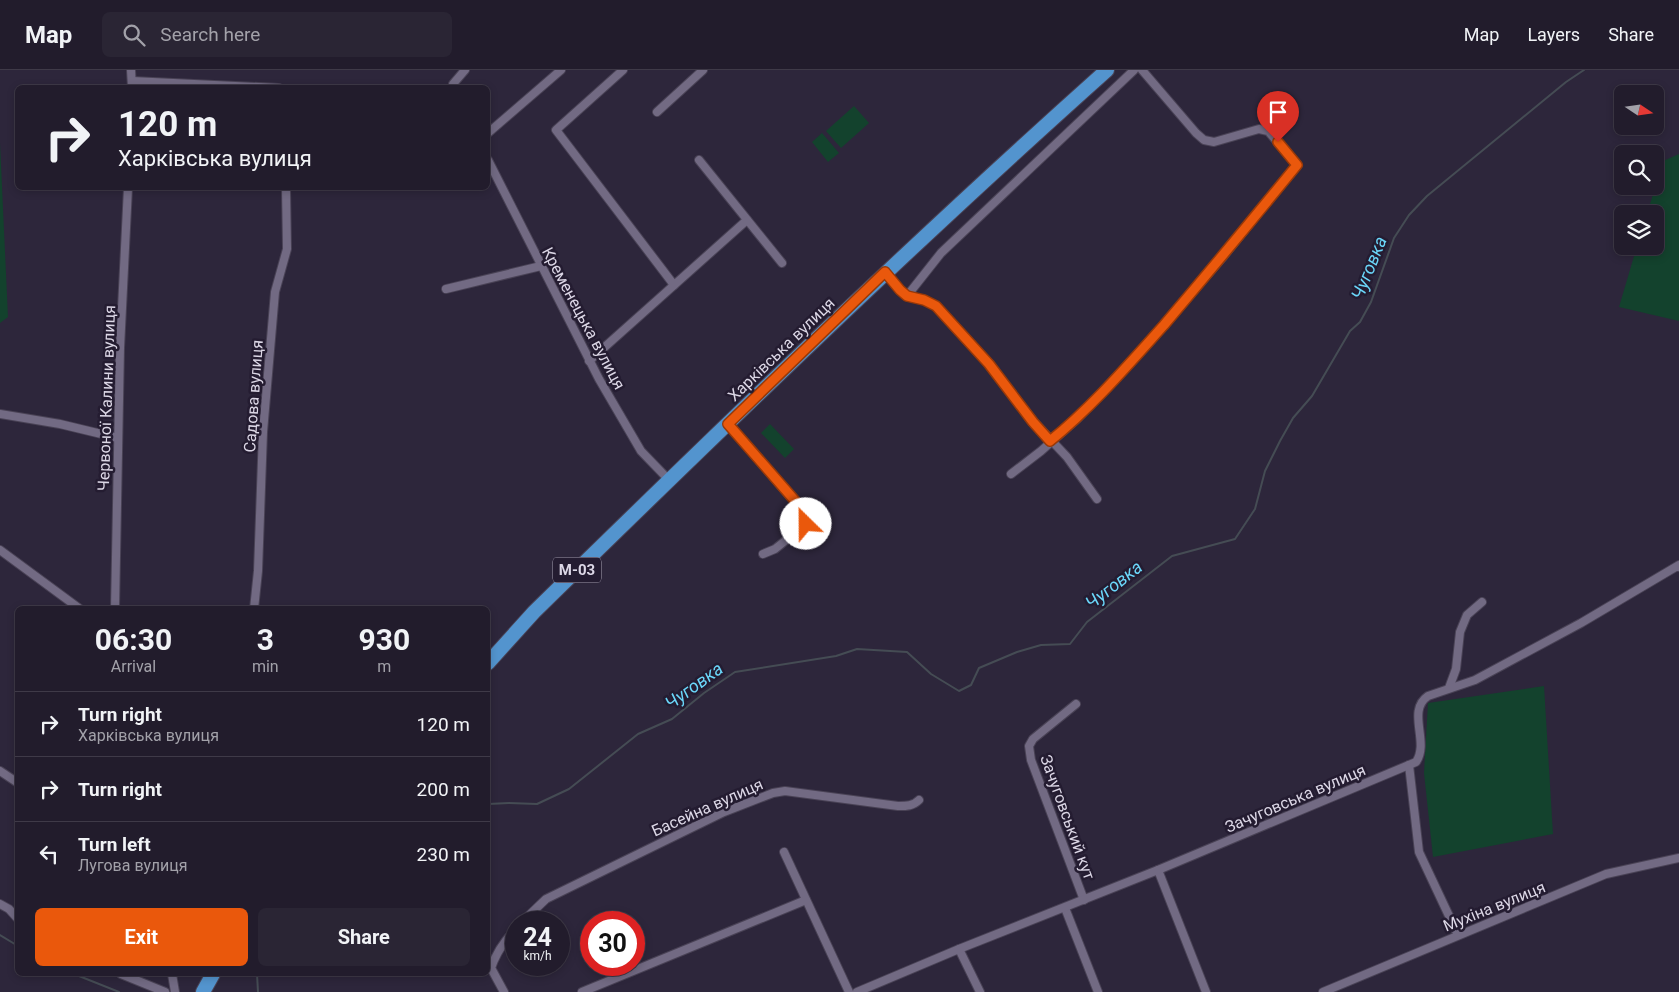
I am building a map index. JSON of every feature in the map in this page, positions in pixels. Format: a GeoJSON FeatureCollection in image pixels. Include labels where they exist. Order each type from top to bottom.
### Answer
{"type":"FeatureCollection","features":[{"type":"Feature","properties":{"kind":"highway","name":"Харківська вулиця"},"geometry":{"type":"LineString","coordinates":[[490,661],[534,612],[885,272],[1107,70]]}},
{"type":"Feature","properties":{"kind":"highway"},"geometry":{"type":"LineString","coordinates":[[202,992],[211,976]]}},
{"type":"Feature","properties":{"kind":"street"},"geometry":{"type":"LineString","coordinates":[[131,70],[132,84],[169,85]]}},
{"type":"Feature","properties":{"kind":"street"},"geometry":{"type":"LineString","coordinates":[[454,85],[465,70]]}},
{"type":"Feature","properties":{"kind":"street"},"geometry":{"type":"LineString","coordinates":[[490,131],[561,70]]}},
{"type":"Feature","properties":{"kind":"street"},"geometry":{"type":"LineString","coordinates":[[623,70],[556,130],[674,285]]}},
{"type":"Feature","properties":{"kind":"street"},"geometry":{"type":"LineString","coordinates":[[657,112],[704,70]]}},
{"type":"Feature","properties":{"kind":"street"},"geometry":{"type":"LineString","coordinates":[[907,296],[941,253],[1134,70]]}},
{"type":"Feature","properties":{"kind":"street"},"geometry":{"type":"LineString","coordinates":[[1011,474],[1077,420],[1222,258],[1297,165],[1268,131],[1264,129],[1259,128],[1214,142],[1204,140],[1142,70]]}},
{"type":"Feature","properties":{"kind":"street"},"geometry":{"type":"LineString","coordinates":[[699,160],[782,263]]}},
{"type":"Feature","properties":{"kind":"street","name":"Кременецька вулиця"},"geometry":{"type":"LineString","coordinates":[[490,164],[589,360],[642,451],[669,480]]}},
{"type":"Feature","properties":{"kind":"street","name":"Червоної Калини вулиця"},"geometry":{"type":"LineString","coordinates":[[115,606],[120,348],[128,190]]}},
{"type":"Feature","properties":{"kind":"street","name":"Садова вулиця"},"geometry":{"type":"LineString","coordinates":[[254,606],[258,572],[263,432],[274,302],[287,250],[286,190]]}},
{"type":"Feature","properties":{"kind":"street"},"geometry":{"type":"LineString","coordinates":[[589,360],[747,220]]}},
{"type":"Feature","properties":{"kind":"street"},"geometry":{"type":"LineString","coordinates":[[446,289],[541,266]]}},
{"type":"Feature","properties":{"kind":"street"},"geometry":{"type":"LineString","coordinates":[[885,272],[907,296],[924,300],[936,306],[989,364],[1033,422],[1067,457],[1096,499]]}},
{"type":"Feature","properties":{"kind":"street"},"geometry":{"type":"LineString","coordinates":[[0,414],[60,424],[118,438]]}},
{"type":"Feature","properties":{"kind":"street"},"geometry":{"type":"LineString","coordinates":[[728,424],[806,515],[806,524],[775,549],[763,554]]}},
{"type":"Feature","properties":{"kind":"street"},"geometry":{"type":"LineString","coordinates":[[0,550],[76,606]]}},
{"type":"Feature","properties":{"kind":"street"},"geometry":{"type":"LineString","coordinates":[[1458,935],[1419,852],[1409,765],[1416,762],[1421,751],[1418,714],[1422,700],[1449,688],[1475,680],[1581,623],[1679,566]]}},
{"type":"Feature","properties":{"kind":"street"},"geometry":{"type":"LineString","coordinates":[[1449,688],[1456,669],[1460,632],[1466,614],[1482,602]]}},
{"type":"Feature","properties":{"kind":"street","name":"Зачуговський кут"},"geometry":{"type":"LineString","coordinates":[[1076,704],[1033,738],[1029,746],[1031,760],[1084,900]]}},
{"type":"Feature","properties":{"kind":"street","name":"Зачуговська вулиця"},"geometry":{"type":"LineString","coordinates":[[859,992],[959,949],[1158,870],[1409,765]]}},
{"type":"Feature","properties":{"kind":"street"},"geometry":{"type":"LineString","coordinates":[[0,771],[15,781]]}},
{"type":"Feature","properties":{"kind":"street","name":"Басейна вулиця"},"geometry":{"type":"LineString","coordinates":[[533,911],[546,899],[724,812],[773,793],[785,791],[898,806],[915,804],[919,800]]}},
{"type":"Feature","properties":{"kind":"street"},"geometry":{"type":"LineString","coordinates":[[784,852],[849,992]]}},
{"type":"Feature","properties":{"kind":"street","name":"Мухіна вулиця"},"geometry":{"type":"LineString","coordinates":[[1323,992],[1606,874],[1679,858]]}},
{"type":"Feature","properties":{"kind":"street"},"geometry":{"type":"LineString","coordinates":[[1158,870],[1206,992]]}},
{"type":"Feature","properties":{"kind":"street"},"geometry":{"type":"LineString","coordinates":[[582,992],[806,900]]}},
{"type":"Feature","properties":{"kind":"street"},"geometry":{"type":"LineString","coordinates":[[0,904],[15,916]]}},
{"type":"Feature","properties":{"kind":"street"},"geometry":{"type":"LineString","coordinates":[[1064,908],[1098,992]]}},
{"type":"Feature","properties":{"kind":"street"},"geometry":{"type":"LineString","coordinates":[[504,992],[492,968],[494,959],[505,942]]}},
{"type":"Feature","properties":{"kind":"street"},"geometry":{"type":"LineString","coordinates":[[959,949],[980,992]]}},
{"type":"Feature","properties":{"kind":"street"},"geometry":{"type":"LineString","coordinates":[[126,976],[164,992]]}},
{"type":"Feature","properties":{"kind":"street"},"geometry":{"type":"LineString","coordinates":[[172,976],[175,992]]}},
{"type":"Feature","properties":{"kind":"green space"},"geometry":{"type":"Polygon","coordinates":[[[854,106],[869,123],[841,148],[826,131],[854,106]]]}},
{"type":"Feature","properties":{"kind":"green space"},"geometry":{"type":"Polygon","coordinates":[[[822,133],[839,153],[828,162],[812,142],[822,133]]]}},
{"type":"Feature","properties":{"kind":"green space"},"geometry":{"type":"Polygon","coordinates":[[[0,143],[8,317],[0,323],[0,143]]]}},
{"type":"Feature","properties":{"kind":"green space"},"geometry":{"type":"Polygon","coordinates":[[[1679,154],[1679,321],[1619,307],[1634,255],[1664,255],[1664,205],[1650,205],[1653,195],[1664,195],[1664,161],[1679,154]]]}},
{"type":"Feature","properties":{"kind":"green space"},"geometry":{"type":"Polygon","coordinates":[[[770,424],[794,449],[785,458],[761,433],[770,424]]]}},
{"type":"Feature","properties":{"kind":"green space"},"geometry":{"type":"Polygon","coordinates":[[[1544,686],[1553,834],[1433,857],[1424,773],[1428,703],[1544,686]]]}},
{"type":"Feature","properties":{"kind":"waterway","name":"Чуговка"},"geometry":{"type":"LineString","coordinates":[[490,804],[537,804],[569,789],[638,734],[672,719],[704,693],[735,672],[836,656],[857,649],[907,652],[931,674],[959,691],[971,685],[979,668],[1017,652],[1041,645],[1070,644],[1087,622],[1172,556],[1235,539],[1255,509],[1265,471],[1293,418],[1312,396],[1350,331],[1360,322],[1371,302],[1394,238],[1409,215],[1427,196],[1566,82],[1584,70]]}},
{"type":"Feature","properties":{"kind":"waterway"},"geometry":{"type":"LineString","coordinates":[[0,935],[15,944]]}},
{"type":"Feature","properties":{"kind":"waterway"},"geometry":{"type":"LineString","coordinates":[[79,976],[119,992]]}},
{"type":"Feature","properties":{"kind":"waterway","name":"Чуговка"},"geometry":{"type":"LineString","coordinates":[[257,976],[258,992]]}},
{"type":"Feature","properties":{"kind":"route"},"geometry":{"type":"LineString","coordinates":[[806,524],[806,515],[797,503],[728,424],[885,272],[907,296],[924,300],[936,306],[989,364],[1033,422],[1050,441],[1077,420],[1147,344],[1222,258],[1297,165],[1278,142]]}}]}
